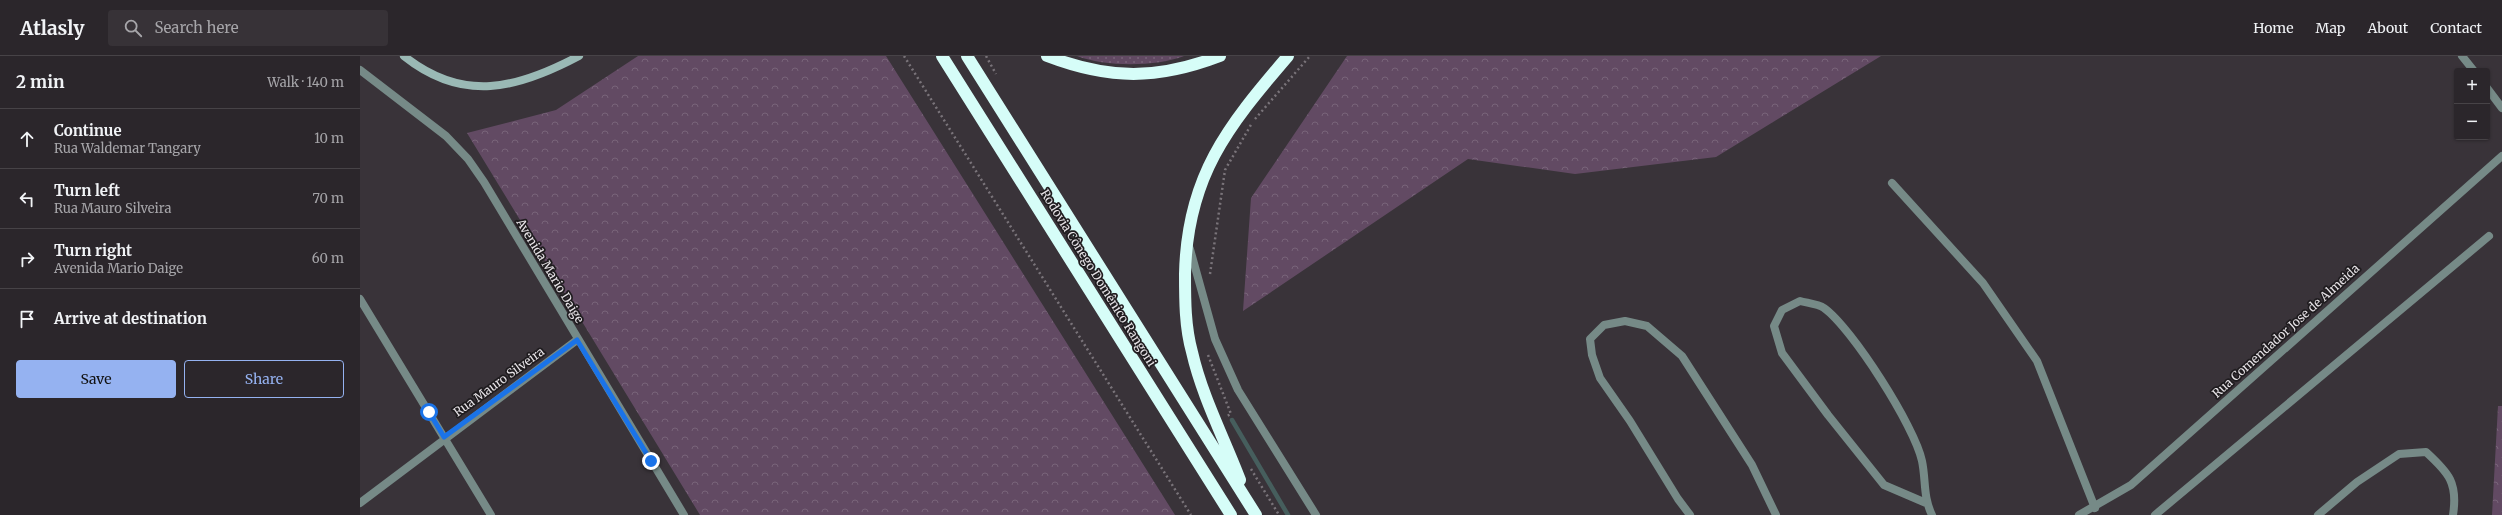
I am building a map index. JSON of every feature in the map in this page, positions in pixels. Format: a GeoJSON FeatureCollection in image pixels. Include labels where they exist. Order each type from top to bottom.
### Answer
{"type":"FeatureCollection","features":[{"type":"Feature","properties":{"kind":"highway","name":"Rodovia Cônego Domênico Rangoni"},"geometry":{"type":"LineString","coordinates":[[942,56],[1231,515]]}},
{"type":"Feature","properties":{"kind":"highway","name":"Rodovia Cônego Domênico Rangoni"},"geometry":{"type":"LineString","coordinates":[[967,56],[1253,510]]}},
{"type":"Feature","properties":{"kind":"highway"},"geometry":{"type":"LineString","coordinates":[[1047,56],[1077,67],[1113,74],[1146,73],[1186,69],[1220,56]]}},
{"type":"Feature","properties":{"kind":"highway"},"geometry":{"type":"LineString","coordinates":[[1253,510],[1202,387],[1192,353],[1185,311],[1186,237],[1198,192],[1217,150],[1247,105],[1288,56]]}},
{"type":"Feature","properties":{"kind":"main road"},"geometry":{"type":"LineString","coordinates":[[404,56],[418,67],[441,78],[476,88],[490,87],[532,78],[579,56]]}},
{"type":"Feature","properties":{"kind":"street"},"geometry":{"type":"LineString","coordinates":[[2462,56],[2472,68]]}},
{"type":"Feature","properties":{"kind":"street","name":"Avenida Mario Daige"},"geometry":{"type":"LineString","coordinates":[[360,70],[446,136],[468,159],[484,182],[577,340],[684,515]]}},
{"type":"Feature","properties":{"kind":"street"},"geometry":{"type":"LineString","coordinates":[[2490,92],[2502,108]]}},
{"type":"Feature","properties":{"kind":"street","name":"Rua Comendador Jose de Almeida"},"geometry":{"type":"LineString","coordinates":[[2079,515],[2095,508],[2131,485],[2502,156]]}},
{"type":"Feature","properties":{"kind":"street"},"geometry":{"type":"LineString","coordinates":[[1892,184],[1983,283],[2037,360],[2095,508]]}},
{"type":"Feature","properties":{"kind":"street"},"geometry":{"type":"LineString","coordinates":[[2155,515],[2489,236]]}},
{"type":"Feature","properties":{"kind":"street"},"geometry":{"type":"LineString","coordinates":[[1186,237],[1215,339],[1250,411],[1316,515]]}},
{"type":"Feature","properties":{"kind":"street"},"geometry":{"type":"LineString","coordinates":[[360,299],[491,515]]}},
{"type":"Feature","properties":{"kind":"street"},"geometry":{"type":"LineString","coordinates":[[1926,503],[1884,484],[1828,415],[1782,353],[1774,326],[1782,310],[1800,301],[1823,308],[1853,338],[1902,413],[1922,461],[1926,503],[1932,515]]}},
{"type":"Feature","properties":{"kind":"street"},"geometry":{"type":"LineString","coordinates":[[1690,515],[1678,499],[1630,421],[1600,378],[1592,355],[1590,339],[1604,325],[1625,321],[1647,326],[1682,356],[1752,465],[1776,515]]}},
{"type":"Feature","properties":{"kind":"street","name":"Rua Mauro Silveira"},"geometry":{"type":"LineString","coordinates":[[360,503],[444,437],[577,340]]}},
{"type":"Feature","properties":{"kind":"street"},"geometry":{"type":"LineString","coordinates":[[2318,515],[2357,482],[2399,454],[2426,452],[2446,470],[2456,496],[2453,515]]}},
{"type":"Feature","properties":{"kind":"path"},"geometry":{"type":"LineString","coordinates":[[904,56],[1191,515]]}},
{"type":"Feature","properties":{"kind":"path"},"geometry":{"type":"LineString","coordinates":[[1210,282],[1210,268],[1225,170],[1254,121],[1310,56]]}},
{"type":"Feature","properties":{"kind":"path"},"geometry":{"type":"LineString","coordinates":[[1215,339],[1205,347],[1231,414],[1222,418]]}},
{"type":"Feature","properties":{"kind":"green space"},"geometry":{"type":"Polygon","coordinates":[[[638,56],[886,56],[1175,515],[700,515],[467,133],[556,110],[638,56]]]}},
{"type":"Feature","properties":{"kind":"green space"},"geometry":{"type":"Polygon","coordinates":[[[1077,56],[1184,56],[1173,60],[1145,64],[1116,64],[1088,60],[1077,56]]]}},
{"type":"Feature","properties":{"kind":"green space"},"geometry":{"type":"Polygon","coordinates":[[[1347,56],[1881,56],[1716,157],[1575,174],[1468,159],[1243,311],[1251,198],[1347,56]]]}},
{"type":"Feature","properties":{"kind":"green space"},"geometry":{"type":"Polygon","coordinates":[[[2498,406],[2502,406],[2502,515],[2492,515],[2498,406]]]}},
{"type":"Feature","properties":{"kind":"waterway"},"geometry":{"type":"LineString","coordinates":[[1232,420],[1288,515]]}},
{"type":"Feature","properties":{"kind":"route"},"geometry":{"type":"LineString","coordinates":[[429,412],[444,437],[577,340],[651,461]]}}]}
